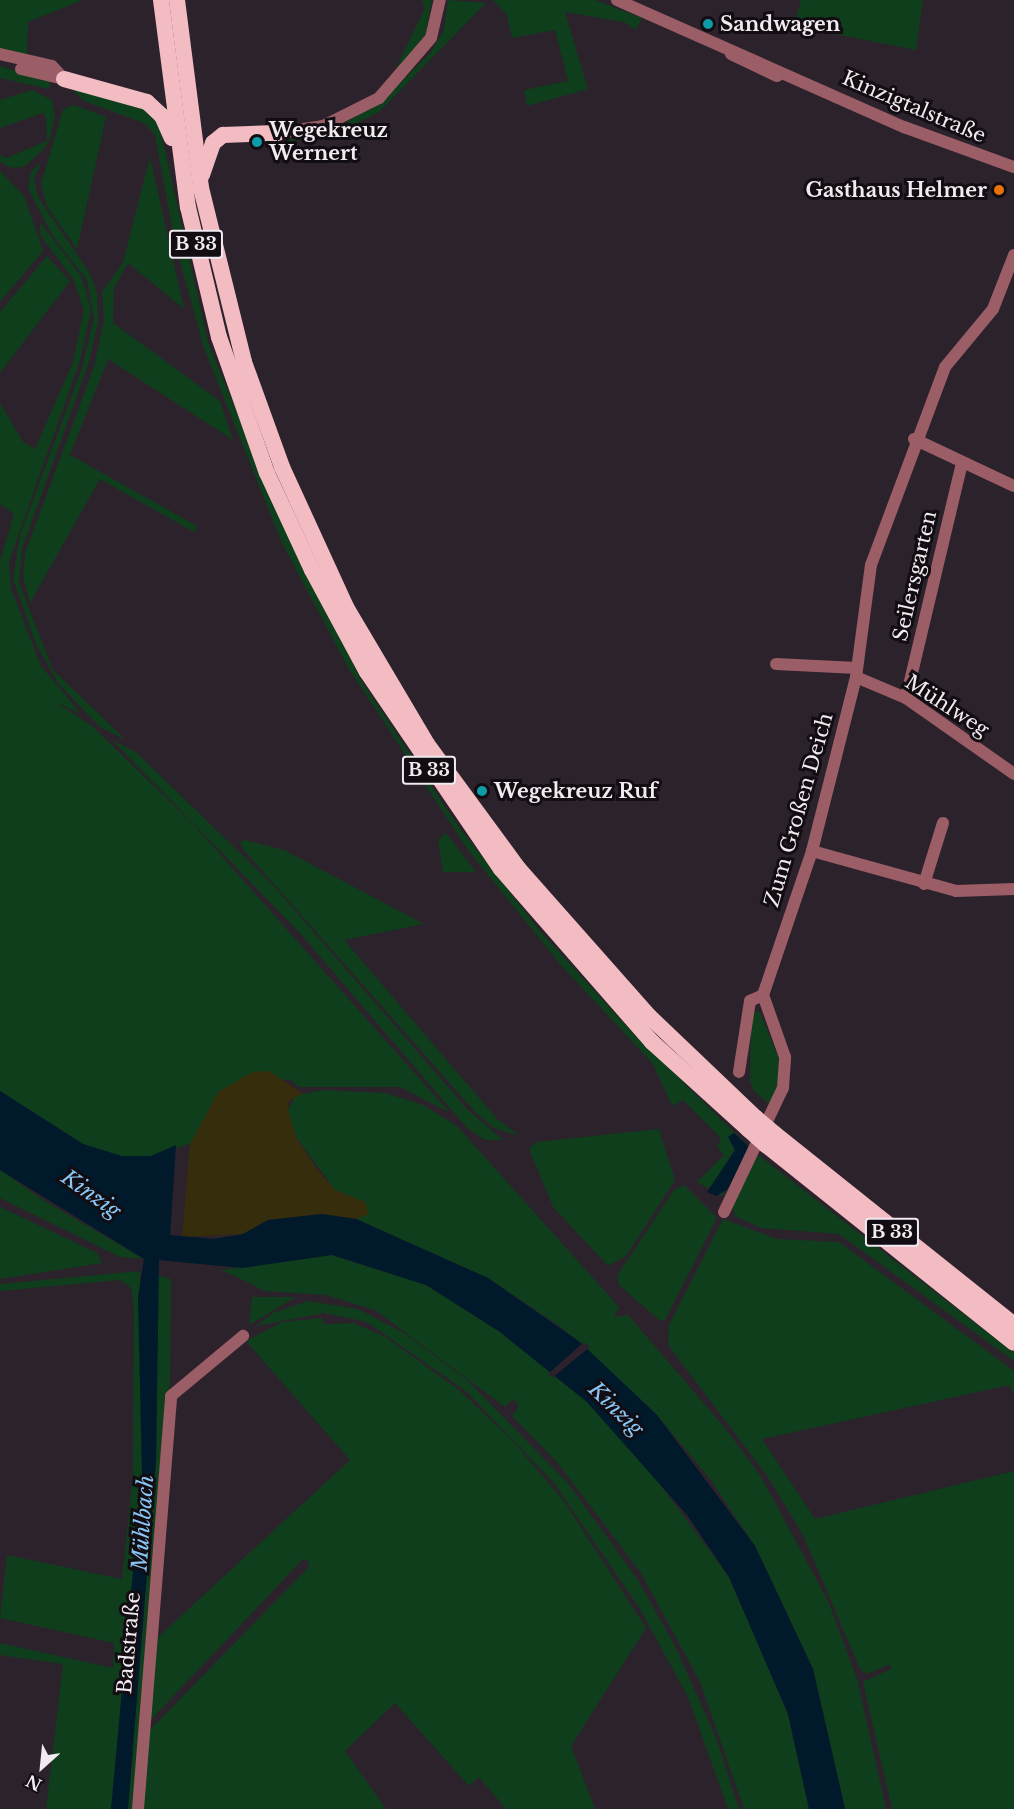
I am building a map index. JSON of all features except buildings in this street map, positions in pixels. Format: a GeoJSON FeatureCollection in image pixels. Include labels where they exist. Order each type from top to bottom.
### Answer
{"type":"FeatureCollection","features":[{"type":"Feature","properties":{"kind":"highway","name":"B 33"},"geometry":{"type":"LineString","coordinates":[[161,0],[178,149],[202,269],[239,397],[290,524],[367,672],[422,759],[539,918],[652,1042],[1014,1343]]}},
{"type":"Feature","properties":{"kind":"highway","name":"B 33"},"geometry":{"type":"LineString","coordinates":[[177,0],[201,188],[263,418],[306,523],[386,676],[469,804],[582,945],[752,1124]]}},
{"type":"Feature","properties":{"kind":"highway","name":"B 33"},"geometry":{"type":"LineString","coordinates":[[64,79],[147,102],[162,116],[178,149]]}},
{"type":"Feature","properties":{"kind":"highway"},"geometry":{"type":"LineString","coordinates":[[201,188],[204,161],[223,135],[278,133]]}},
{"type":"Feature","properties":{"kind":"highway","name":"B 33"},"geometry":{"type":"LineString","coordinates":[[770,1140],[1014,1325]]}},
{"type":"Feature","properties":{"kind":"street"},"geometry":{"type":"LineString","coordinates":[[278,133],[303,132],[336,120],[379,98],[403,75],[431,38],[440,0]]}},
{"type":"Feature","properties":{"kind":"street","name":"Kinzigtalstraße"},"geometry":{"type":"LineString","coordinates":[[617,0],[643,5],[728,52],[752,68],[800,80],[940,142],[1014,167]]}},
{"type":"Feature","properties":{"kind":"street"},"geometry":{"type":"LineString","coordinates":[[0,54],[52,66],[64,79]]}},
{"type":"Feature","properties":{"kind":"street"},"geometry":{"type":"LineString","coordinates":[[0,62],[64,79]]}},
{"type":"Feature","properties":{"kind":"street","name":"Zum Großen Deich"},"geometry":{"type":"LineString","coordinates":[[740,1072],[750,1001],[763,995],[812,851],[856,672],[871,565],[914,439],[945,367],[993,309],[1014,255]]}},
{"type":"Feature","properties":{"kind":"street"},"geometry":{"type":"LineString","coordinates":[[914,439],[1014,486]]}},
{"type":"Feature","properties":{"kind":"street","name":"Seilersgarten"},"geometry":{"type":"LineString","coordinates":[[906,698],[962,463]]}},
{"type":"Feature","properties":{"kind":"street"},"geometry":{"type":"LineString","coordinates":[[776,664],[856,672]]}},
{"type":"Feature","properties":{"kind":"street","name":"Mühlweg"},"geometry":{"type":"LineString","coordinates":[[856,672],[906,698],[1014,774]]}},
{"type":"Feature","properties":{"kind":"street"},"geometry":{"type":"LineString","coordinates":[[924,884],[943,823]]}},
{"type":"Feature","properties":{"kind":"street"},"geometry":{"type":"LineString","coordinates":[[812,851],[924,884],[956,891],[1014,888]]}},
{"type":"Feature","properties":{"kind":"street"},"geometry":{"type":"LineString","coordinates":[[724,1212],[783,1088],[785,1057],[763,995]]}},
{"type":"Feature","properties":{"kind":"street","name":"Badstraße"},"geometry":{"type":"LineString","coordinates":[[138,1809],[171,1396],[243,1336]]}},
{"type":"Feature","properties":{"kind":"green space"},"geometry":{"type":"Polygon","coordinates":[[[0,0],[83,0],[28,22],[27,60],[0,50],[0,0]]]}},
{"type":"Feature","properties":{"kind":"green space"},"geometry":{"type":"Polygon","coordinates":[[[422,0],[432,0],[426,34],[392,77],[425,8],[422,0]]]}},
{"type":"Feature","properties":{"kind":"green space"},"geometry":{"type":"Polygon","coordinates":[[[448,0],[486,3],[379,112],[335,134],[295,141],[276,151],[280,142],[340,126],[383,100],[430,53],[444,30],[448,0]]]}},
{"type":"Feature","properties":{"kind":"green space"},"geometry":{"type":"Polygon","coordinates":[[[493,0],[595,0],[642,18],[636,30],[624,22],[565,12],[588,89],[527,106],[524,90],[568,81],[555,30],[512,38],[507,15],[493,0]]]}},
{"type":"Feature","properties":{"kind":"green space"},"geometry":{"type":"Polygon","coordinates":[[[801,0],[923,0],[916,50],[794,26],[801,0]]]}},
{"type":"Feature","properties":{"kind":"green space"},"geometry":{"type":"Polygon","coordinates":[[[0,66],[50,81],[49,89],[0,78],[0,66]]]}},
{"type":"Feature","properties":{"kind":"green space"},"geometry":{"type":"Polygon","coordinates":[[[32,90],[52,100],[55,116],[49,141],[42,151],[24,167],[11,168],[0,162],[0,155],[6,158],[47,141],[46,118],[43,113],[0,128],[0,100],[32,90]]]}},
{"type":"Feature","properties":{"kind":"green space"},"geometry":{"type":"Polygon","coordinates":[[[72,90],[134,99],[158,119],[208,342],[279,515],[361,680],[456,823],[540,931],[631,1031],[749,1147],[722,1196],[697,1182],[724,1155],[717,1147],[721,1138],[683,1100],[672,1106],[653,1064],[560,964],[468,850],[349,669],[282,543],[204,348],[175,243],[155,135],[144,123],[84,101],[72,90]]]}},
{"type":"Feature","properties":{"kind":"green space"},"geometry":{"type":"Polygon","coordinates":[[[74,105],[106,117],[77,249],[47,206],[41,184],[63,109],[74,105]]]}},
{"type":"Feature","properties":{"kind":"green space"},"geometry":{"type":"Polygon","coordinates":[[[150,157],[184,309],[128,263],[114,288],[113,323],[220,401],[233,440],[108,359],[70,455],[197,526],[194,532],[100,479],[30,603],[23,577],[25,553],[94,367],[104,320],[102,292],[123,262],[150,157]]]}},
{"type":"Feature","properties":{"kind":"green space"},"geometry":{"type":"Polygon","coordinates":[[[41,161],[34,179],[38,197],[89,272],[97,292],[98,322],[88,365],[22,549],[19,583],[53,670],[126,740],[100,727],[58,683],[36,644],[13,579],[20,535],[82,368],[94,318],[87,280],[52,235],[28,188],[31,172],[41,161]]]}},
{"type":"Feature","properties":{"kind":"green space"},"geometry":{"type":"Polygon","coordinates":[[[0,171],[24,196],[43,251],[0,302],[0,171]]]}},
{"type":"Feature","properties":{"kind":"green space"},"geometry":{"type":"Polygon","coordinates":[[[40,222],[81,276],[91,310],[80,360],[9,562],[11,589],[41,666],[81,714],[54,701],[91,725],[194,825],[450,1113],[400,1087],[299,1087],[289,1079],[219,1091],[190,1144],[151,1156],[122,1157],[83,1144],[0,1091],[0,561],[14,514],[0,504],[0,403],[23,442],[35,449],[73,362],[84,310],[73,279],[40,235],[40,222]]]}},
{"type":"Feature","properties":{"kind":"green space"},"geometry":{"type":"Polygon","coordinates":[[[47,256],[70,281],[0,373],[0,312],[47,256]]]}},
{"type":"Feature","properties":{"kind":"green space"},"geometry":{"type":"Polygon","coordinates":[[[112,740],[136,752],[273,885],[468,1110],[503,1140],[485,1140],[467,1128],[299,932],[112,740]]]}},
{"type":"Feature","properties":{"kind":"green space"},"geometry":{"type":"Polygon","coordinates":[[[446,833],[476,872],[443,872],[438,840],[446,833]]]}},
{"type":"Feature","properties":{"kind":"green space"},"geometry":{"type":"Polygon","coordinates":[[[245,840],[284,850],[424,924],[344,940],[498,1120],[520,1136],[494,1128],[476,1113],[243,849],[240,842],[245,840]]]}},
{"type":"Feature","properties":{"kind":"green space"},"geometry":{"type":"Polygon","coordinates":[[[759,1010],[780,1061],[779,1088],[770,1105],[754,1091],[750,1081],[751,1015],[759,1010]]]}},
{"type":"Feature","properties":{"kind":"green space"},"geometry":{"type":"Polygon","coordinates":[[[323,1090],[385,1093],[423,1105],[457,1126],[619,1307],[614,1317],[628,1315],[725,1428],[760,1475],[828,1601],[857,1679],[886,1809],[845,1809],[813,1669],[755,1546],[710,1479],[657,1415],[561,1327],[488,1278],[356,1219],[368,1213],[365,1202],[335,1190],[296,1137],[288,1109],[297,1095],[323,1090]]]}},
{"type":"Feature","properties":{"kind":"green space"},"geometry":{"type":"Polygon","coordinates":[[[659,1129],[675,1180],[626,1256],[608,1266],[553,1207],[529,1149],[536,1142],[659,1129]]]}},
{"type":"Feature","properties":{"kind":"green space"},"geometry":{"type":"Polygon","coordinates":[[[758,1155],[1014,1353],[1014,1361],[839,1234],[761,1228],[735,1216],[732,1203],[758,1155]]]}},
{"type":"Feature","properties":{"kind":"green space"},"geometry":{"type":"Polygon","coordinates":[[[0,1170],[43,1200],[144,1259],[120,1257],[0,1198],[0,1170]]]}},
{"type":"Feature","properties":{"kind":"green space"},"geometry":{"type":"Polygon","coordinates":[[[684,1185],[717,1218],[665,1320],[659,1320],[619,1285],[617,1276],[674,1190],[684,1185]]]}},
{"type":"Feature","properties":{"kind":"green space"},"geometry":{"type":"Polygon","coordinates":[[[0,1207],[97,1253],[102,1263],[0,1279],[0,1207]]]}},
{"type":"Feature","properties":{"kind":"green space"},"geometry":{"type":"Polygon","coordinates":[[[723,1219],[777,1239],[839,1242],[1014,1371],[1014,1395],[1010,1385],[762,1439],[815,1519],[1014,1471],[1014,1809],[892,1809],[863,1682],[891,1669],[890,1664],[867,1674],[860,1669],[803,1535],[768,1477],[668,1345],[669,1325],[723,1219]]]}},
{"type":"Feature","properties":{"kind":"green space"},"geometry":{"type":"Polygon","coordinates":[[[332,1255],[426,1285],[500,1332],[587,1402],[650,1471],[729,1577],[788,1714],[809,1809],[744,1809],[700,1682],[641,1573],[557,1462],[512,1416],[519,1406],[513,1399],[505,1407],[375,1310],[326,1295],[265,1291],[222,1270],[332,1255]]]}},
{"type":"Feature","properties":{"kind":"green space"},"geometry":{"type":"Polygon","coordinates":[[[140,1271],[142,1474],[114,1793],[111,1809],[46,1809],[63,1664],[0,1655],[0,1643],[113,1668],[114,1643],[0,1618],[7,1555],[122,1579],[133,1474],[134,1306],[131,1288],[120,1280],[0,1291],[0,1284],[140,1271]]]}},
{"type":"Feature","properties":{"kind":"green space"},"geometry":{"type":"Polygon","coordinates":[[[158,1275],[171,1279],[170,1381],[134,1809],[128,1809],[156,1461],[158,1275]]]}},
{"type":"Feature","properties":{"kind":"green space"},"geometry":{"type":"Polygon","coordinates":[[[252,1297],[296,1297],[249,1325],[252,1297]]]}},
{"type":"Feature","properties":{"kind":"green space"},"geometry":{"type":"Polygon","coordinates":[[[308,1301],[358,1309],[404,1333],[467,1380],[568,1483],[638,1580],[675,1646],[717,1740],[739,1809],[728,1809],[688,1697],[640,1609],[554,1483],[467,1392],[367,1322],[324,1313],[256,1326],[273,1313],[308,1301]]]}},
{"type":"Feature","properties":{"kind":"green space"},"geometry":{"type":"Polygon","coordinates":[[[322,1318],[324,1324],[353,1323],[384,1336],[459,1390],[510,1438],[564,1501],[646,1628],[571,1746],[595,1809],[506,1809],[479,1777],[469,1786],[395,1703],[345,1751],[386,1809],[142,1809],[144,1736],[309,1567],[308,1561],[303,1559],[145,1726],[153,1642],[350,1460],[246,1341],[282,1322],[322,1318]]]}},
{"type":"Feature","properties":{"kind":"sand"},"geometry":{"type":"Polygon","coordinates":[[[269,1071],[303,1094],[289,1101],[288,1109],[296,1137],[316,1168],[335,1190],[365,1202],[369,1214],[356,1219],[322,1214],[268,1220],[243,1234],[182,1237],[190,1144],[219,1091],[253,1072],[269,1071]]]}},
{"type":"Feature","properties":{"kind":"water"},"geometry":{"type":"Polygon","coordinates":[[[0,1091],[83,1144],[122,1156],[151,1156],[176,1145],[170,1235],[214,1239],[243,1234],[268,1220],[322,1214],[356,1219],[488,1278],[580,1342],[657,1415],[755,1546],[813,1669],[845,1809],[809,1809],[788,1714],[729,1577],[687,1515],[587,1402],[500,1332],[426,1285],[332,1255],[242,1268],[159,1260],[156,1461],[128,1809],[111,1809],[142,1474],[138,1297],[144,1259],[0,1170],[0,1091]]]}},
{"type":"Feature","properties":{"kind":"water"},"geometry":{"type":"Polygon","coordinates":[[[734,1133],[749,1147],[728,1189],[716,1196],[707,1192],[735,1150],[728,1137],[734,1133]]]}},
{"type":"Feature","properties":{"kind":"pier"},"geometry":{"type":"Polygon","coordinates":[[[584,1342],[590,1347],[552,1378],[548,1374],[584,1342]]]}},
{"type":"Feature","properties":{"kind":"place","name":"Sandwagen"},"geometry":{"type":"Point","coordinates":[708,24]}},
{"type":"Feature","properties":{"kind":"place","name":"Wegekreuz Wernert"},"geometry":{"type":"Point","coordinates":[257,142]}},
{"type":"Feature","properties":{"kind":"place","name":"Gasthaus Helmer"},"geometry":{"type":"Point","coordinates":[999,190]}},
{"type":"Feature","properties":{"kind":"place","name":"Wegekreuz Ruf"},"geometry":{"type":"Point","coordinates":[482,791]}},
{"type":"Feature","properties":{"kind":"water label","name":"Kinzig"},"geometry":{"type":"Point","coordinates":[91,1194]}},
{"type":"Feature","properties":{"kind":"water label","name":"Kinzig"},"geometry":{"type":"Point","coordinates":[616,1409]}},
{"type":"Feature","properties":{"kind":"water label","name":"Mühlbach"},"geometry":{"type":"Point","coordinates":[143,1523]}}]}
